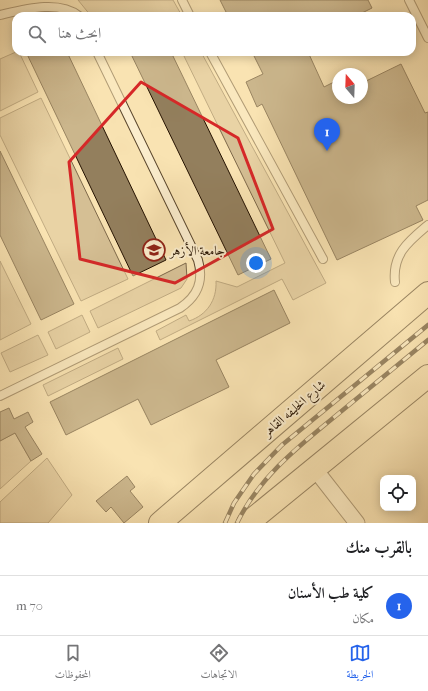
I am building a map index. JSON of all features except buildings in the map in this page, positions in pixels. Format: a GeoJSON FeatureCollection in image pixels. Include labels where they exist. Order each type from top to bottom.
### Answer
{"type":"FeatureCollection","features":[{"type":"Feature","properties":{"kind":"main road","name":"شارع الخليفه القاهر"},"geometry":{"type":"LineString","coordinates":[[160,523],[428,293]]}},
{"type":"Feature","properties":{"kind":"main road"},"geometry":{"type":"LineString","coordinates":[[248,523],[428,376]]}},
{"type":"Feature","properties":{"kind":"street"},"geometry":{"type":"LineString","coordinates":[[314,468],[357,523]]}},
{"type":"Feature","properties":{"kind":"lane"},"geometry":{"type":"LineString","coordinates":[[182,0],[188,12]]}},
{"type":"Feature","properties":{"kind":"lane"},"geometry":{"type":"LineString","coordinates":[[409,0],[415,12]]}},
{"type":"Feature","properties":{"kind":"lane"},"geometry":{"type":"LineString","coordinates":[[0,15],[50,1],[68,5],[75,12]]}},
{"type":"Feature","properties":{"kind":"lane"},"geometry":{"type":"LineString","coordinates":[[416,14],[428,38]]}},
{"type":"Feature","properties":{"kind":"lane"},"geometry":{"type":"LineString","coordinates":[[0,396],[180,308],[190,302],[197,293],[201,282],[201,271],[198,260],[99,56]]}},
{"type":"Feature","properties":{"kind":"lane"},"geometry":{"type":"LineString","coordinates":[[212,56],[323,260]]}},
{"type":"Feature","properties":{"kind":"lane"},"geometry":{"type":"LineString","coordinates":[[395,282],[395,267],[400,253],[409,241],[428,225]]}},
{"type":"Feature","properties":{"kind":"highlighted area"},"geometry":{"type":"Polygon","coordinates":[[[141,82],[238,138],[273,229],[175,283],[80,259],[69,162],[141,82]]]}},
{"type":"Feature","properties":{"kind":"shaded area"},"geometry":{"type":"Polygon","coordinates":[[[78,0],[173,0],[180,12],[88,12],[78,0]]]}},
{"type":"Feature","properties":{"kind":"shaded area"},"geometry":{"type":"Polygon","coordinates":[[[12,54],[12,56],[21,56],[38,92],[0,111],[0,59],[12,54]]]}},
{"type":"Feature","properties":{"kind":"shaded area"},"geometry":{"type":"Polygon","coordinates":[[[184,56],[203,56],[326,283],[293,300],[282,279],[160,340],[156,331],[186,315],[189,321],[206,311],[215,294],[216,281],[237,287],[285,263],[184,56]]]}},
{"type":"Feature","properties":{"kind":"shaded area"},"geometry":{"type":"Polygon","coordinates":[[[41,98],[128,279],[81,301],[0,135],[0,118],[41,98]]]}},
{"type":"Feature","properties":{"kind":"shaded area"},"geometry":{"type":"Polygon","coordinates":[[[0,261],[31,324],[0,340],[0,261]]]}},
{"type":"Feature","properties":{"kind":"shaded area"},"geometry":{"type":"Polygon","coordinates":[[[186,263],[187,279],[181,288],[98,328],[90,311],[186,263]]]}},
{"type":"Feature","properties":{"kind":"shaded area"},"geometry":{"type":"Polygon","coordinates":[[[82,315],[90,332],[56,349],[48,332],[82,315]]]}},
{"type":"Feature","properties":{"kind":"shaded area"},"geometry":{"type":"Polygon","coordinates":[[[38,335],[48,355],[10,372],[1,353],[38,335]]]}},
{"type":"Feature","properties":{"kind":"shaded area"},"geometry":{"type":"Polygon","coordinates":[[[118,348],[123,359],[48,396],[43,385],[118,348]]]}},
{"type":"Feature","properties":{"kind":"shaded area"},"geometry":{"type":"Polygon","coordinates":[[[15,433],[31,461],[0,489],[0,441],[15,433]]]}},
{"type":"Feature","properties":{"kind":"shaded area"},"geometry":{"type":"Polygon","coordinates":[[[47,458],[72,495],[48,523],[0,523],[0,502],[47,458]]]}},
{"type":"Feature","properties":{"kind":"railway"},"geometry":{"type":"LineString","coordinates":[[225,523],[234,503],[254,474],[282,445],[428,325]]}},
{"type":"Feature","properties":{"kind":"railway"},"geometry":{"type":"LineString","coordinates":[[237,523],[246,506],[257,491],[269,476],[295,450],[428,340]]}},
{"type":"Feature","properties":{"kind":"place","name":"كلية طب الأسنان"},"geometry":{"type":"Point","coordinates":[327,151]}},
{"type":"Feature","properties":{"kind":"place","name":"جامعة الأزهر"},"geometry":{"type":"Point","coordinates":[154,250]}}]}
